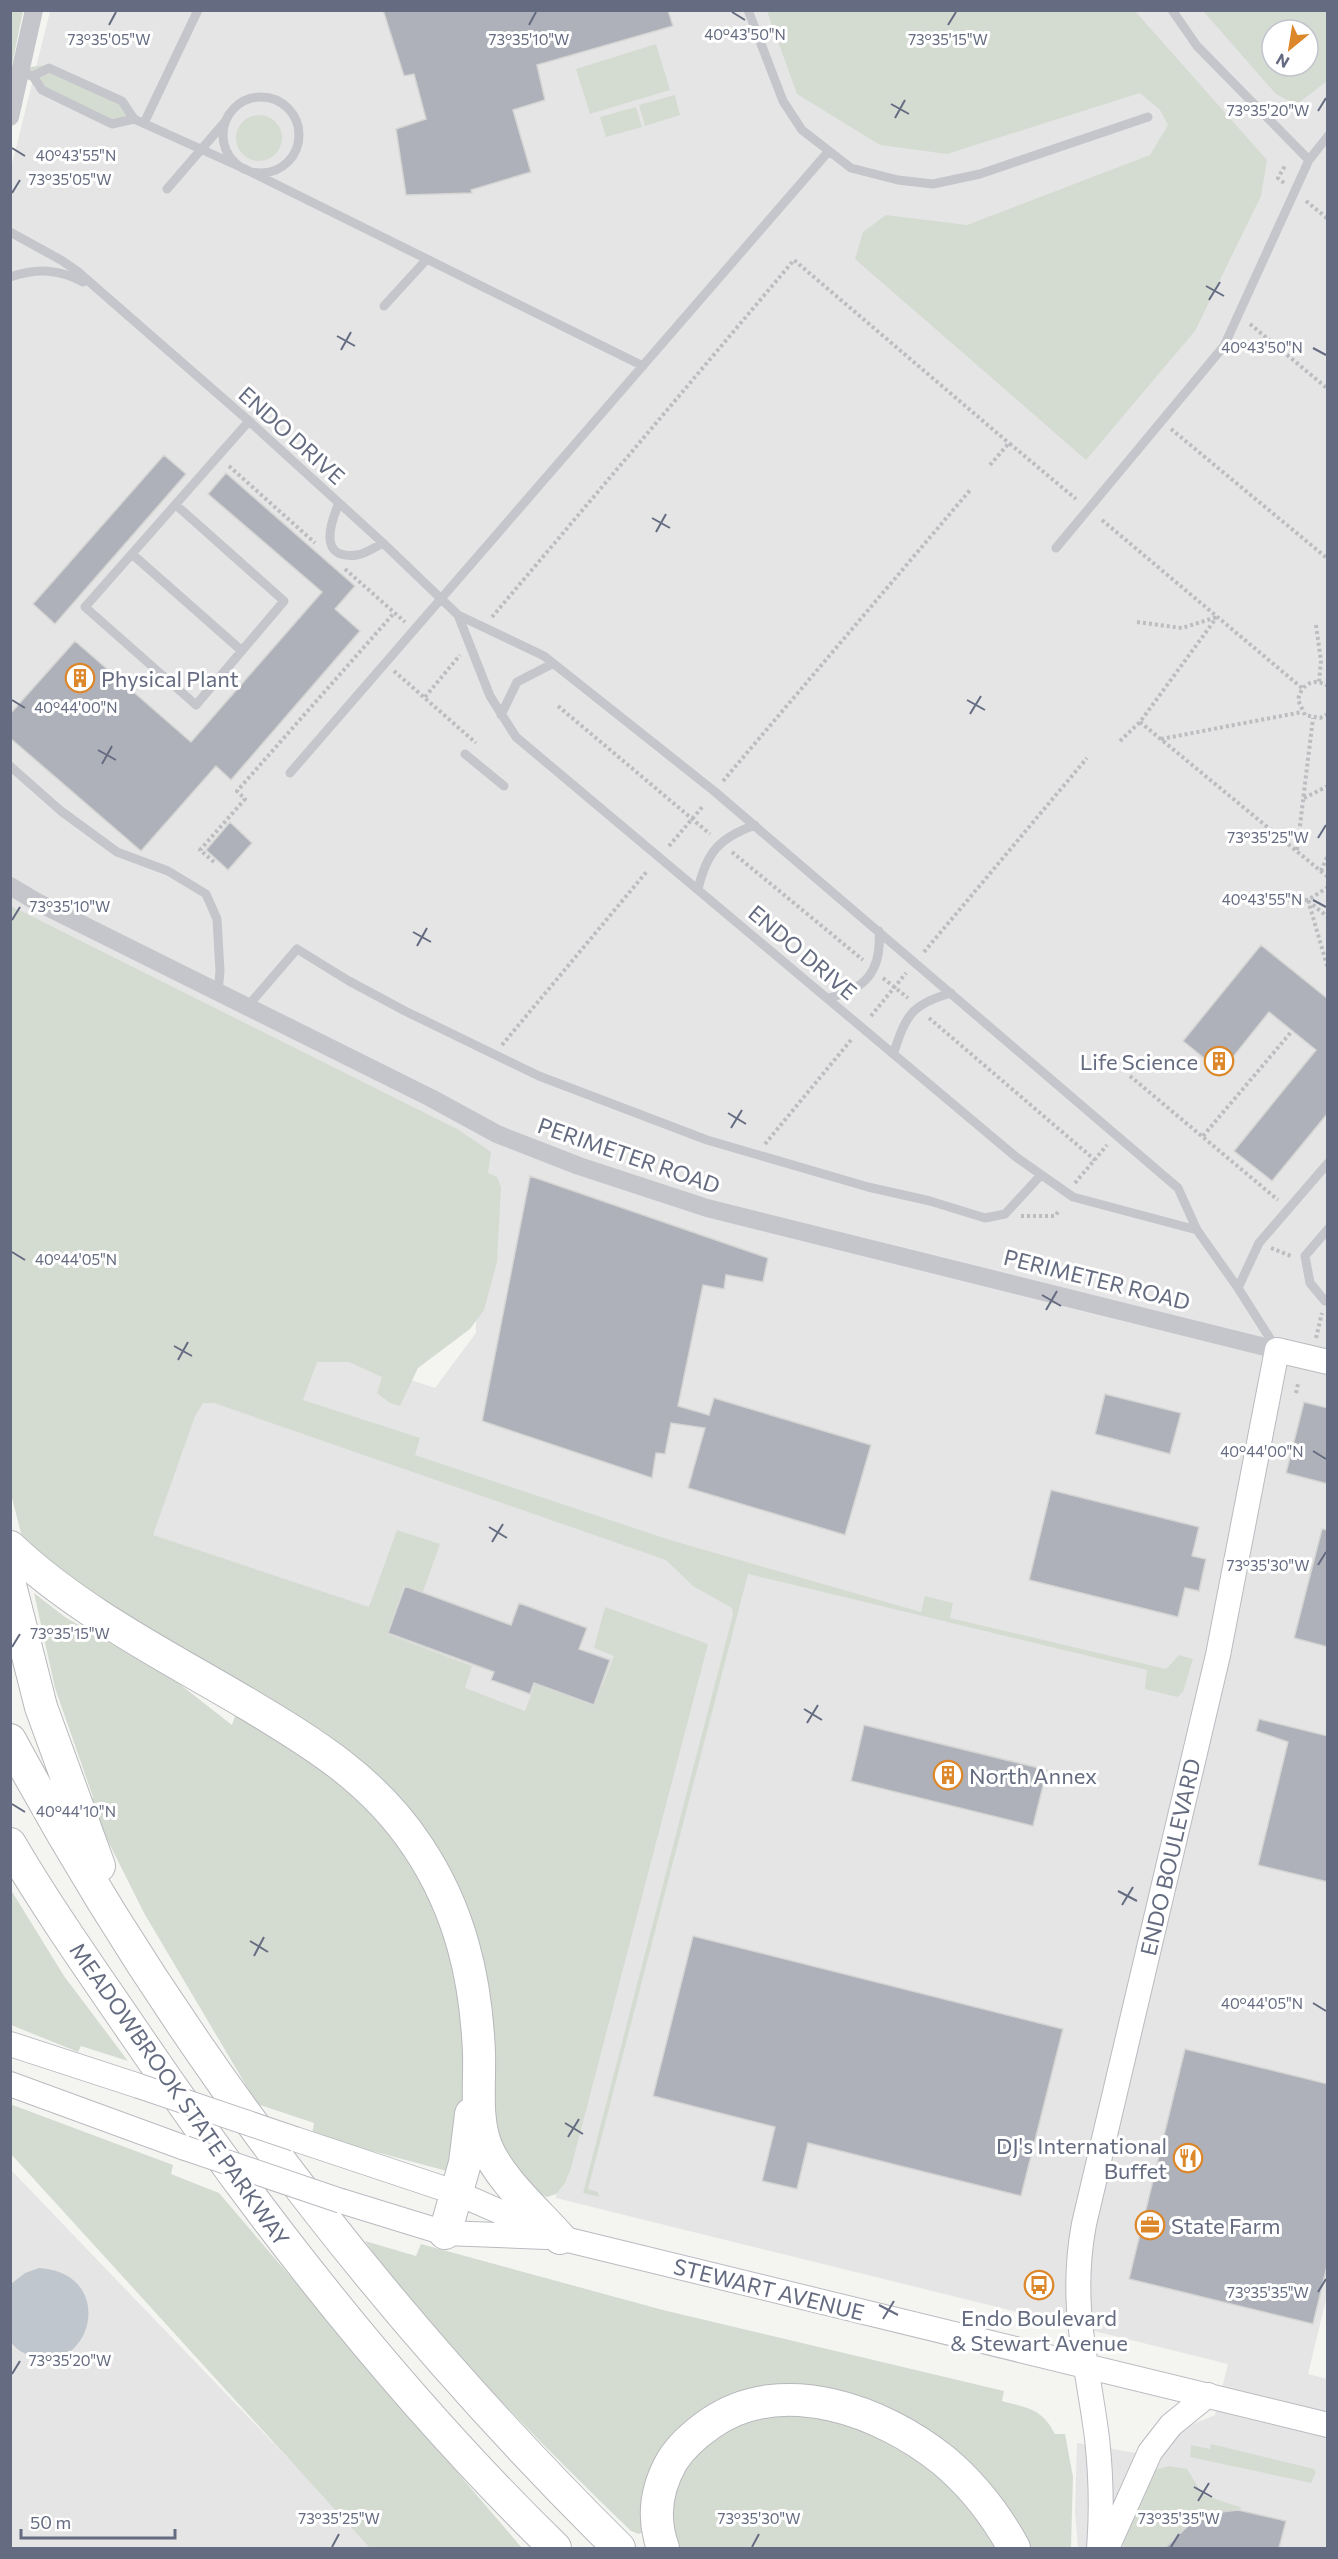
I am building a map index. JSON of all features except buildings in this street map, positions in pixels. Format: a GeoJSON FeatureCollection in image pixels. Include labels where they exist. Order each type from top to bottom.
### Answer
{"type":"FeatureCollection","features":[{"type":"Feature","properties":{"kind":"highway"},"geometry":{"type":"LineString","coordinates":[[10,1547],[24,1579],[31,1668],[53,1744],[127,1940]]}},
{"type":"Feature","properties":{"kind":"highway"},"geometry":{"type":"LineString","coordinates":[[24,1579],[98,1615],[333,1757],[388,1808],[419,1847],[433,1871],[459,1926],[467,1953],[477,2009],[480,2123],[487,2149],[502,2173],[560,2238]]}},
{"type":"Feature","properties":{"kind":"highway","name":"MEADOWBROOK STATE PARKWAY"},"geometry":{"type":"LineString","coordinates":[[10,1740],[127,1940],[227,2091],[275,2157],[371,2279],[470,2394],[565,2496],[619,2548]]}},
{"type":"Feature","properties":{"kind":"highway","name":"MEADOWBROOK STATE PARKWAY"},"geometry":{"type":"LineString","coordinates":[[10,1844],[35,1887],[201,2131],[289,2248],[388,2369],[551,2546]]}},
{"type":"Feature","properties":{"kind":"highway"},"geometry":{"type":"LineString","coordinates":[[445,2233],[465,2163],[479,2060]]}},
{"type":"Feature","properties":{"kind":"highway"},"geometry":{"type":"LineString","coordinates":[[663,2548],[656,2519],[658,2497],[665,2475],[684,2445],[694,2435],[729,2412],[756,2403],[786,2400],[820,2403],[850,2410],[883,2423],[922,2445],[945,2462],[973,2489],[996,2517],[1014,2548]]}},
{"type":"Feature","properties":{"kind":"main road"},"geometry":{"type":"LineString","coordinates":[[1277,1350],[1328,1362]]}},
{"type":"Feature","properties":{"kind":"main road","name":"ENDO BOULEVARD"},"geometry":{"type":"LineString","coordinates":[[1099,2548],[1101,2511],[1099,2464],[1077,2307],[1079,2252],[1218,1655],[1277,1350]]}},
{"type":"Feature","properties":{"kind":"main road","name":"STEWART AVENUE"},"geometry":{"type":"LineString","coordinates":[[10,2044],[457,2193],[560,2238],[1328,2425]]}},
{"type":"Feature","properties":{"kind":"main road","name":"STEWART AVENUE"},"geometry":{"type":"LineString","coordinates":[[10,2084],[184,2148],[445,2233],[560,2238]]}},
{"type":"Feature","properties":{"kind":"main road"},"geometry":{"type":"LineString","coordinates":[[1107,2548],[1150,2452],[1171,2425],[1208,2395]]}},
{"type":"Feature","properties":{"kind":"street"},"geometry":{"type":"LineString","coordinates":[[10,117],[27,75],[34,10]]}},
{"type":"Feature","properties":{"kind":"street","name":"PERIMETER ROAD"},"geometry":{"type":"LineString","coordinates":[[10,886],[37,902],[431,1098],[497,1134],[579,1166],[707,1208],[1277,1350]]}},
{"type":"Feature","properties":{"kind":"lane"},"geometry":{"type":"LineString","coordinates":[[139,121],[198,10]]}},
{"type":"Feature","properties":{"kind":"lane"},"geometry":{"type":"LineString","coordinates":[[748,10],[783,101],[801,130],[851,168],[898,180],[933,184],[980,174],[1149,117]]}},
{"type":"Feature","properties":{"kind":"lane"},"geometry":{"type":"LineString","coordinates":[[1172,10],[1197,46],[1309,160]]}},
{"type":"Feature","properties":{"kind":"lane"},"geometry":{"type":"LineString","coordinates":[[139,121],[112,124],[42,90],[27,75],[49,68],[122,101],[139,121],[244,169],[643,366]]}},
{"type":"Feature","properties":{"kind":"lane"},"geometry":{"type":"LineString","coordinates":[[167,189],[236,106],[248,99],[260,97],[273,99],[293,115],[298,127],[298,140],[294,152],[288,162],[267,172],[256,173],[244,169],[234,162],[227,152],[223,140],[225,121]]}},
{"type":"Feature","properties":{"kind":"lane"},"geometry":{"type":"LineString","coordinates":[[1056,548],[1224,346],[1309,160],[1328,136]]}},
{"type":"Feature","properties":{"kind":"lane"},"geometry":{"type":"LineString","coordinates":[[290,773],[828,152]]}},
{"type":"Feature","properties":{"kind":"lane","name":"ENDO DRIVE"},"geometry":{"type":"LineString","coordinates":[[10,232],[61,260],[96,288],[249,421],[458,615],[544,656],[755,825],[1178,1188],[1197,1230],[1238,1288],[1277,1350]]}},
{"type":"Feature","properties":{"kind":"lane"},"geometry":{"type":"LineString","coordinates":[[384,306],[427,259]]}},
{"type":"Feature","properties":{"kind":"lane","name":"ENDO DRIVE"},"geometry":{"type":"LineString","coordinates":[[10,277],[38,270],[55,271],[96,288]]}},
{"type":"Feature","properties":{"kind":"lane"},"geometry":{"type":"LineString","coordinates":[[176,505],[284,601],[196,705],[85,607],[249,421]]}},
{"type":"Feature","properties":{"kind":"lane"},"geometry":{"type":"LineString","coordinates":[[339,503],[330,522],[328,539],[335,550],[345,555],[358,555],[383,543]]}},
{"type":"Feature","properties":{"kind":"lane"},"geometry":{"type":"LineString","coordinates":[[132,554],[242,651]]}},
{"type":"Feature","properties":{"kind":"lane","name":"ENDO DRIVE"},"geometry":{"type":"LineString","coordinates":[[458,615],[490,696],[516,736],[1009,1151],[1073,1197],[1197,1230]]}},
{"type":"Feature","properties":{"kind":"lane"},"geometry":{"type":"LineString","coordinates":[[501,715],[517,682],[552,664]]}},
{"type":"Feature","properties":{"kind":"lane"},"geometry":{"type":"LineString","coordinates":[[465,754],[504,786]]}},
{"type":"Feature","properties":{"kind":"lane"},"geometry":{"type":"LineString","coordinates":[[10,766],[62,811],[117,852],[168,871],[206,894],[217,919],[220,971],[218,992]]}},
{"type":"Feature","properties":{"kind":"lane"},"geometry":{"type":"LineString","coordinates":[[698,889],[704,866],[720,842],[734,832],[755,825]]}},
{"type":"Feature","properties":{"kind":"lane"},"geometry":{"type":"LineString","coordinates":[[828,998],[849,993],[868,978],[881,951],[879,931]]}},
{"type":"Feature","properties":{"kind":"lane"},"geometry":{"type":"LineString","coordinates":[[248,1006],[297,949],[349,981],[539,1076],[707,1140],[867,1187],[930,1201],[985,1218],[1005,1214],[1041,1175]]}},
{"type":"Feature","properties":{"kind":"lane"},"geometry":{"type":"LineString","coordinates":[[894,1052],[911,1012],[924,1002],[951,993]]}},
{"type":"Feature","properties":{"kind":"lane"},"geometry":{"type":"LineString","coordinates":[[1238,1288],[1259,1243],[1328,1163]]}},
{"type":"Feature","properties":{"kind":"lane"},"geometry":{"type":"LineString","coordinates":[[1325,1301],[1310,1283],[1305,1256],[1328,1229]]}},
{"type":"Feature","properties":{"kind":"path"},"geometry":{"type":"LineString","coordinates":[[1284,184],[1278,178],[1286,164]]}},
{"type":"Feature","properties":{"kind":"path"},"geometry":{"type":"LineString","coordinates":[[1303,199],[1328,219]]}},
{"type":"Feature","properties":{"kind":"path"},"geometry":{"type":"LineString","coordinates":[[483,627],[794,260],[1076,498]]}},
{"type":"Feature","properties":{"kind":"path"},"geometry":{"type":"LineString","coordinates":[[1239,315],[1328,389]]}},
{"type":"Feature","properties":{"kind":"path"},"geometry":{"type":"LineString","coordinates":[[1161,421],[1328,559]]}},
{"type":"Feature","properties":{"kind":"path"},"geometry":{"type":"LineString","coordinates":[[990,465],[1010,444]]}},
{"type":"Feature","properties":{"kind":"path"},"geometry":{"type":"LineString","coordinates":[[221,473],[228,465],[321,548]]}},
{"type":"Feature","properties":{"kind":"path"},"geometry":{"type":"LineString","coordinates":[[723,781],[971,489]]}},
{"type":"Feature","properties":{"kind":"path"},"geometry":{"type":"LineString","coordinates":[[1102,520],[1302,688]]}},
{"type":"Feature","properties":{"kind":"path"},"geometry":{"type":"LineString","coordinates":[[338,563],[414,631]]}},
{"type":"Feature","properties":{"kind":"path"},"geometry":{"type":"LineString","coordinates":[[213,862],[200,850],[245,799],[237,791],[394,613]]}},
{"type":"Feature","properties":{"kind":"path"},"geometry":{"type":"LineString","coordinates":[[1137,622],[1182,628],[1217,617]]}},
{"type":"Feature","properties":{"kind":"path"},"geometry":{"type":"LineString","coordinates":[[1120,741],[1140,722],[1217,617]]}},
{"type":"Feature","properties":{"kind":"path"},"geometry":{"type":"LineString","coordinates":[[1316,625],[1321,661],[1319,682]]}},
{"type":"Feature","properties":{"kind":"path"},"geometry":{"type":"LineString","coordinates":[[424,697],[470,644]]}},
{"type":"Feature","properties":{"kind":"path"},"geometry":{"type":"LineString","coordinates":[[385,663],[476,742],[465,754]]}},
{"type":"Feature","properties":{"kind":"path"},"geometry":{"type":"LineString","coordinates":[[1302,712],[1298,700],[1302,688],[1307,684],[1319,682],[1328,686]]}},
{"type":"Feature","properties":{"kind":"path"},"geometry":{"type":"LineString","coordinates":[[558,706],[713,836]]}},
{"type":"Feature","properties":{"kind":"path"},"geometry":{"type":"LineString","coordinates":[[1160,739],[1302,712],[1313,718],[1328,714]]}},
{"type":"Feature","properties":{"kind":"path"},"geometry":{"type":"LineString","coordinates":[[1297,851],[1313,718]]}},
{"type":"Feature","properties":{"kind":"path"},"geometry":{"type":"LineString","coordinates":[[1140,722],[1328,877]]}},
{"type":"Feature","properties":{"kind":"path"},"geometry":{"type":"LineString","coordinates":[[924,952],[1087,758]]}},
{"type":"Feature","properties":{"kind":"path"},"geometry":{"type":"LineString","coordinates":[[1303,798],[1328,786]]}},
{"type":"Feature","properties":{"kind":"path"},"geometry":{"type":"LineString","coordinates":[[669,846],[704,805]]}},
{"type":"Feature","properties":{"kind":"path"},"geometry":{"type":"LineString","coordinates":[[728,848],[864,961]]}},
{"type":"Feature","properties":{"kind":"path"},"geometry":{"type":"LineString","coordinates":[[1321,871],[1328,855]]}},
{"type":"Feature","properties":{"kind":"path"},"geometry":{"type":"LineString","coordinates":[[493,1054],[648,870]]}},
{"type":"Feature","properties":{"kind":"path"},"geometry":{"type":"LineString","coordinates":[[1287,900],[1308,900],[1328,887]]}},
{"type":"Feature","properties":{"kind":"path"},"geometry":{"type":"LineString","coordinates":[[1308,900],[1328,917]]}},
{"type":"Feature","properties":{"kind":"path"},"geometry":{"type":"LineString","coordinates":[[1308,900],[1328,969]]}},
{"type":"Feature","properties":{"kind":"path"},"geometry":{"type":"LineString","coordinates":[[870,1017],[906,972]]}},
{"type":"Feature","properties":{"kind":"path"},"geometry":{"type":"LineString","coordinates":[[879,974],[910,1001]]}},
{"type":"Feature","properties":{"kind":"path"},"geometry":{"type":"LineString","coordinates":[[926,1015],[1095,1160]]}},
{"type":"Feature","properties":{"kind":"path"},"geometry":{"type":"LineString","coordinates":[[1203,1136],[1292,1031]]}},
{"type":"Feature","properties":{"kind":"path"},"geometry":{"type":"LineString","coordinates":[[757,1154],[851,1040]]}},
{"type":"Feature","properties":{"kind":"path"},"geometry":{"type":"LineString","coordinates":[[1130,1076],[1279,1201]]}},
{"type":"Feature","properties":{"kind":"path"},"geometry":{"type":"LineString","coordinates":[[1072,1186],[1103,1149]]}},
{"type":"Feature","properties":{"kind":"path"},"geometry":{"type":"LineString","coordinates":[[1266,1246],[1296,1258]]}},
{"type":"Feature","properties":{"kind":"path"},"geometry":{"type":"LineString","coordinates":[[1316,1338],[1325,1301]]}},
{"type":"Feature","properties":{"kind":"path"},"geometry":{"type":"LineString","coordinates":[[1296,1393],[1298,1384]]}},
{"type":"Feature","properties":{"kind":"shaded area"},"geometry":{"type":"Polygon","coordinates":[[[10,11],[23,11],[11,70],[10,70],[10,11]]]}},
{"type":"Feature","properties":{"kind":"shaded area"},"geometry":{"type":"Polygon","coordinates":[[[50,11],[1327,11],[1328,2291],[1308,2374],[1327,2379],[1327,2548],[1078,2548],[1075,2511],[1077,2443],[1160,2457],[1186,2427],[1215,2415],[1228,2364],[556,2198],[549,2023],[486,1837],[56,1540],[219,1316],[435,1388],[476,1333],[475,1150],[11,911],[10,172],[50,11]]]}},
{"type":"Feature","properties":{"kind":"shaded area"},"geometry":{"type":"Polygon","coordinates":[[[767,11],[1135,11],[1267,160],[1261,196],[1195,331],[1086,460],[855,259],[863,232],[886,215],[967,225],[1150,155],[1168,125],[1160,110],[1140,93],[947,154],[880,145],[797,94],[767,11]]]}},
{"type":"Feature","properties":{"kind":"shaded area"},"geometry":{"type":"Polygon","coordinates":[[[1203,11],[1327,11],[1327,81],[1296,105],[1276,94],[1262,78],[1320,78],[1320,18],[1260,18],[1260,76],[1203,11]]]}},
{"type":"Feature","properties":{"kind":"shaded area"},"geometry":{"type":"Polygon","coordinates":[[[656,44],[670,90],[590,114],[576,69],[656,44]]]}},
{"type":"Feature","properties":{"kind":"shaded area"},"geometry":{"type":"Polygon","coordinates":[[[47,65],[122,101],[142,119],[112,124],[35,87],[22,68],[47,65]]]}},
{"type":"Feature","properties":{"kind":"shaded area"},"geometry":{"type":"Polygon","coordinates":[[[675,95],[680,115],[645,126],[639,105],[675,95]]]}},
{"type":"Feature","properties":{"kind":"shaded area"},"geometry":{"type":"Polygon","coordinates":[[[636,107],[642,127],[606,137],[600,117],[636,107]]]}},
{"type":"Feature","properties":{"kind":"shaded area"},"geometry":{"type":"Polygon","coordinates":[[[264,115],[276,121],[281,129],[281,147],[276,155],[268,160],[254,161],[246,158],[239,151],[236,133],[239,125],[246,118],[264,115]]]}},
{"type":"Feature","properties":{"kind":"shaded area"},"geometry":{"type":"Polygon","coordinates":[[[11,906],[459,1130],[491,1152],[488,1173],[497,1177],[501,1187],[497,1262],[484,1310],[470,1329],[418,1368],[400,1406],[390,1403],[377,1393],[382,1377],[349,1362],[317,1362],[303,1400],[420,1438],[415,1455],[670,1540],[921,1612],[925,1596],[953,1603],[950,1618],[1166,1669],[1179,1655],[1193,1659],[1183,1692],[1177,1697],[1145,1689],[1147,1670],[748,1574],[588,2189],[598,2192],[599,2197],[583,2193],[733,1614],[732,1608],[693,1586],[666,1560],[214,1403],[203,1403],[195,1416],[153,1535],[369,1607],[397,1530],[440,1544],[423,1592],[404,1585],[387,1634],[472,1666],[465,1688],[525,1711],[535,1684],[594,1706],[614,1656],[594,1648],[605,1607],[708,1644],[571,2168],[565,2183],[556,2194],[547,2197],[525,2187],[490,2144],[488,1987],[349,1760],[352,1752],[140,1629],[23,1541],[11,1494],[11,906]]]}},
{"type":"Feature","properties":{"kind":"shaded area"},"geometry":{"type":"Polygon","coordinates":[[[34,1593],[65,1617],[177,1682],[232,1725],[235,1716],[283,1742],[336,1779],[370,1810],[406,1855],[436,1905],[452,1958],[466,2027],[466,2094],[447,2171],[312,2135],[314,2123],[257,2104],[144,1913],[89,1803],[93,1797],[55,1688],[34,1593]]]}},
{"type":"Feature","properties":{"kind":"shaded area"},"geometry":{"type":"Polygon","coordinates":[[[11,1890],[64,1976],[128,2061],[81,2046],[78,2052],[11,2025],[11,1890]]]}},
{"type":"Feature","properties":{"kind":"shaded area"},"geometry":{"type":"Polygon","coordinates":[[[10,2104],[173,2165],[171,2174],[219,2193],[522,2548],[370,2548],[11,2154],[10,2104]]]}},
{"type":"Feature","properties":{"kind":"shaded area"},"geometry":{"type":"Polygon","coordinates":[[[11,2170],[374,2548],[11,2548],[11,2170]]]}},
{"type":"Feature","properties":{"kind":"shaded area"},"geometry":{"type":"Polygon","coordinates":[[[365,2241],[416,2256],[421,2244],[663,2310],[1004,2391],[1002,2401],[1033,2410],[1045,2419],[1055,2434],[1065,2434],[1073,2477],[1071,2548],[1023,2548],[862,2407],[703,2419],[646,2530],[639,2534],[631,2531],[549,2451],[470,2368],[402,2290],[365,2241]]]}},
{"type":"Feature","properties":{"kind":"shaded area"},"geometry":{"type":"Polygon","coordinates":[[[39,2268],[64,2274],[79,2286],[87,2303],[88,2321],[82,2338],[71,2351],[54,2358],[31,2356],[11,2342],[11,2284],[25,2273],[39,2268]]]}},
{"type":"Feature","properties":{"kind":"shaded area"},"geometry":{"type":"Polygon","coordinates":[[[776,2413],[832,2417],[885,2436],[929,2463],[970,2503],[1000,2548],[670,2548],[671,2489],[689,2458],[727,2426],[776,2413]]]}},
{"type":"Feature","properties":{"kind":"shaded area"},"geometry":{"type":"Polygon","coordinates":[[[1211,2444],[1314,2469],[1316,2472],[1311,2483],[1190,2457],[1191,2445],[1210,2449],[1211,2444]]]}},
{"type":"Feature","properties":{"kind":"shaded area"},"geometry":{"type":"Polygon","coordinates":[[[1169,2466],[1187,2469],[1203,2495],[1243,2508],[1201,2519],[1176,2538],[1170,2548],[1123,2548],[1126,2478],[1169,2466]]]}},
{"type":"Feature","properties":{"kind":"place","name":"Physical Plant"},"geometry":{"type":"Point","coordinates":[80,678]}},
{"type":"Feature","properties":{"kind":"place","name":"Life Science"},"geometry":{"type":"Point","coordinates":[1219,1061]}},
{"type":"Feature","properties":{"kind":"place","name":"North Annex"},"geometry":{"type":"Point","coordinates":[948,1775]}},
{"type":"Feature","properties":{"kind":"place","name":"DJ's International Buffet"},"geometry":{"type":"Point","coordinates":[1188,2158]}},
{"type":"Feature","properties":{"kind":"place","name":"State Farm"},"geometry":{"type":"Point","coordinates":[1150,2225]}},
{"type":"Feature","properties":{"kind":"place","name":"Endo Boulevard & Stewart Avenue"},"geometry":{"type":"Point","coordinates":[1039,2285]}}]}
